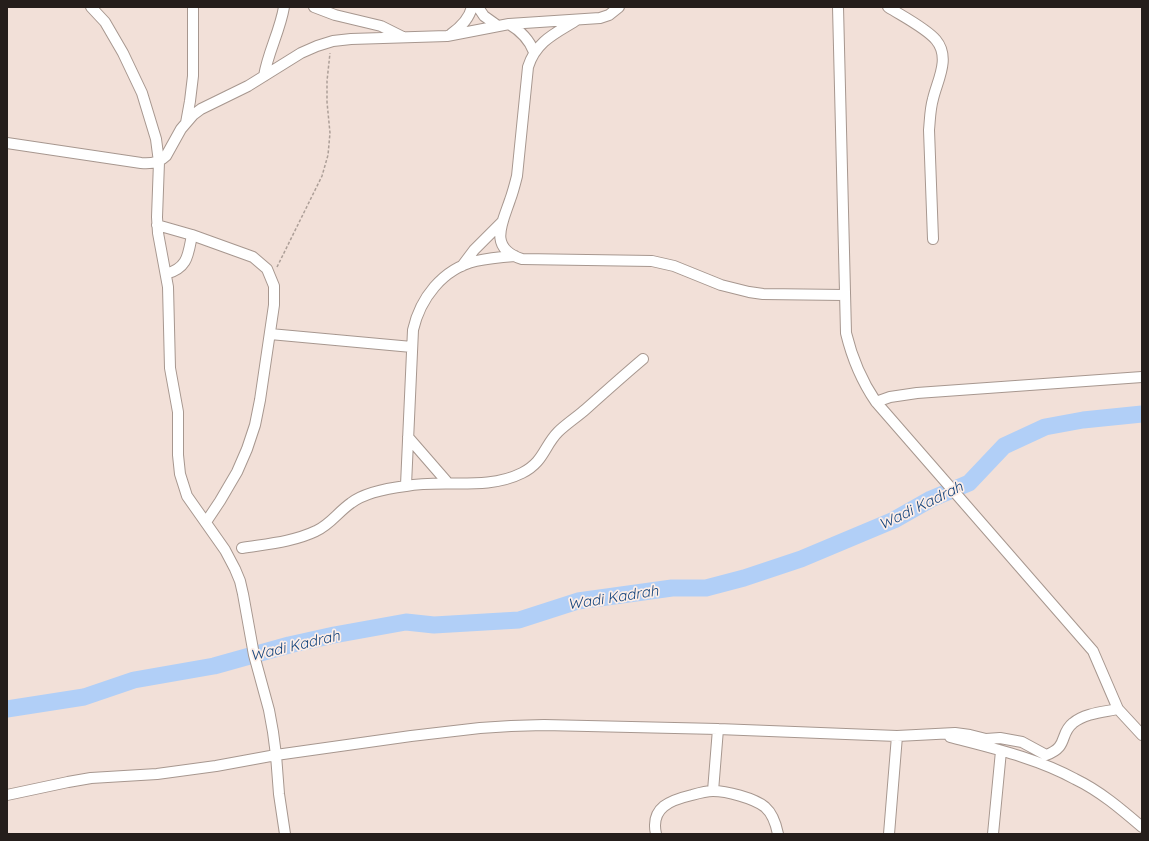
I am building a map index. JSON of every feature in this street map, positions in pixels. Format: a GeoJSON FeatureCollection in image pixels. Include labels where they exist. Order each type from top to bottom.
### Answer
{"type":"FeatureCollection","features":[{"type":"Feature","properties":{"kind":"street"},"geometry":{"type":"LineString","coordinates":[[91,7],[105,22],[118,42],[142,93],[156,139],[158,162],[156,201],[157,225],[166,274],[170,368],[178,412],[178,455],[180,474],[187,496],[229,557],[240,581],[254,655],[269,710],[285,834]]}},
{"type":"Feature","properties":{"kind":"street"},"geometry":{"type":"LineString","coordinates":[[186,123],[193,76],[193,7]]}},
{"type":"Feature","properties":{"kind":"street"},"geometry":{"type":"LineString","coordinates":[[264,76],[266,64],[284,7]]}},
{"type":"Feature","properties":{"kind":"street"},"geometry":{"type":"LineString","coordinates":[[314,7],[335,15],[381,26],[403,37]]}},
{"type":"Feature","properties":{"kind":"street"},"geometry":{"type":"LineString","coordinates":[[447,36],[462,26],[472,7]]}},
{"type":"Feature","properties":{"kind":"street"},"geometry":{"type":"LineString","coordinates":[[478,7],[484,16],[498,26]]}},
{"type":"Feature","properties":{"kind":"street"},"geometry":{"type":"LineString","coordinates":[[7,143],[141,162],[158,162],[166,156],[176,136],[186,123],[204,107],[232,94],[301,53],[317,46],[333,41],[447,36],[509,24],[600,18],[609,15],[619,7]]}},
{"type":"Feature","properties":{"kind":"street"},"geometry":{"type":"LineString","coordinates":[[838,7],[844,295],[846,332],[850,351],[860,374],[876,402],[1093,651],[1118,709],[1142,735]]}},
{"type":"Feature","properties":{"kind":"street"},"geometry":{"type":"LineString","coordinates":[[888,7],[930,34],[937,41],[942,50],[942,68],[932,100],[930,115],[933,239]]}},
{"type":"Feature","properties":{"kind":"street"},"geometry":{"type":"LineString","coordinates":[[579,19],[545,40],[534,52],[529,63],[526,75],[516,180],[512,196],[502,222],[500,234],[504,247],[515,256],[522,259],[652,261],[674,266],[721,285],[749,292],[770,294],[844,295]]}},
{"type":"Feature","properties":{"kind":"street"},"geometry":{"type":"LineString","coordinates":[[509,24],[525,36],[534,52]]}},
{"type":"Feature","properties":{"kind":"street"},"geometry":{"type":"LineString","coordinates":[[462,266],[474,250],[502,222]]}},
{"type":"Feature","properties":{"kind":"street"},"geometry":{"type":"LineString","coordinates":[[157,225],[192,235],[253,257],[267,269],[274,286],[275,296],[270,334],[255,425],[237,472],[206,522]]}},
{"type":"Feature","properties":{"kind":"street"},"geometry":{"type":"LineString","coordinates":[[166,274],[176,271],[185,262],[192,235]]}},
{"type":"Feature","properties":{"kind":"street"},"geometry":{"type":"LineString","coordinates":[[406,486],[413,330],[416,317],[422,304],[439,282],[462,266],[488,258],[515,256]]}},
{"type":"Feature","properties":{"kind":"street"},"geometry":{"type":"LineString","coordinates":[[270,334],[412,347]]}},
{"type":"Feature","properties":{"kind":"street"},"geometry":{"type":"LineString","coordinates":[[242,548],[306,536],[325,526],[347,506],[358,499],[406,486],[494,482],[515,476],[538,461],[557,433],[643,359]]}},
{"type":"Feature","properties":{"kind":"street"},"geometry":{"type":"LineString","coordinates":[[876,402],[890,397],[917,393],[1142,377]]}},
{"type":"Feature","properties":{"kind":"street"},"geometry":{"type":"LineString","coordinates":[[408,437],[448,483]]}},
{"type":"Feature","properties":{"kind":"street"},"geometry":{"type":"LineString","coordinates":[[7,794],[91,778],[157,774],[216,766],[276,755],[480,728],[544,725],[718,729],[897,736],[955,733],[986,739],[1000,738],[1022,742],[1046,755],[1054,752],[1062,745],[1066,733],[1073,723],[1090,714],[1118,709]]}},
{"type":"Feature","properties":{"kind":"street"},"geometry":{"type":"LineString","coordinates":[[713,791],[718,729]]}},
{"type":"Feature","properties":{"kind":"street"},"geometry":{"type":"LineString","coordinates":[[939,734],[1001,751],[1075,778],[1125,812],[1142,827]]}},
{"type":"Feature","properties":{"kind":"street"},"geometry":{"type":"LineString","coordinates":[[889,834],[897,736]]}},
{"type":"Feature","properties":{"kind":"street"},"geometry":{"type":"LineString","coordinates":[[993,834],[1001,751]]}},
{"type":"Feature","properties":{"kind":"street"},"geometry":{"type":"LineString","coordinates":[[656,834],[655,822],[657,815],[666,804],[672,800],[713,791],[731,794],[765,807],[772,816],[778,834]]}},
{"type":"Feature","properties":{"kind":"path"},"geometry":{"type":"LineString","coordinates":[[272,278],[326,165],[330,144],[326,81],[333,41]]}},
{"type":"Feature","properties":{"kind":"waterway","name":"Wadi Kadrah"},"geometry":{"type":"LineString","coordinates":[[7,709],[84,697],[134,680],[214,666],[289,645],[406,622],[434,625],[519,620],[578,601],[672,588],[706,588],[744,578],[801,559],[894,520],[931,499],[969,483],[1004,446],[1045,427],[1083,420],[1142,414]]}}]}
